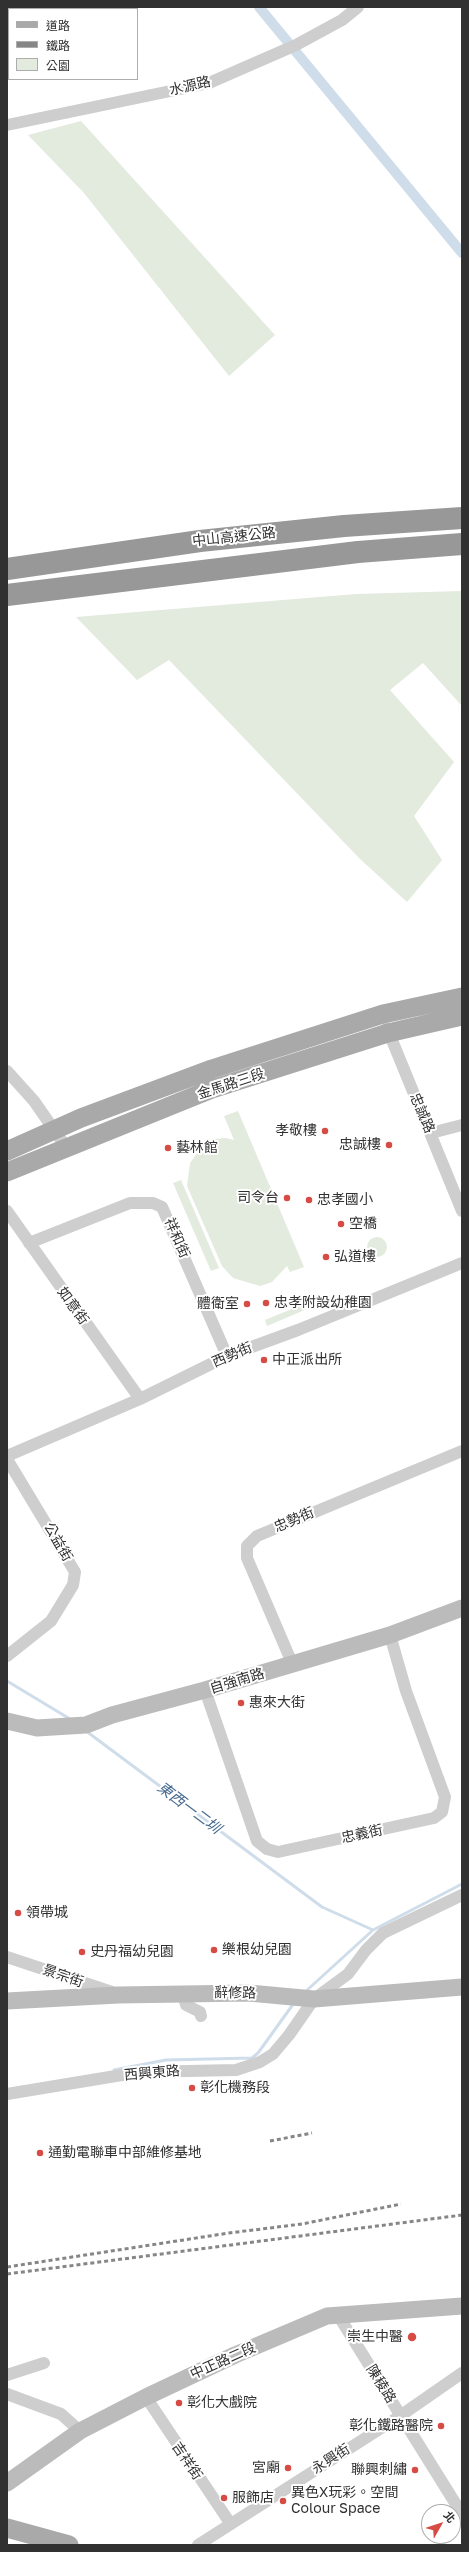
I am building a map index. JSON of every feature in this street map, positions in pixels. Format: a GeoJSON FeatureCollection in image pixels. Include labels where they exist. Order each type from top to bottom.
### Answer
{"type":"FeatureCollection","features":[{"type":"Feature","properties":{"kind":"highway","name":"中山高速公路"},"geometry":{"type":"LineString","coordinates":[[7,569],[200,540],[344,526],[462,518]]}},
{"type":"Feature","properties":{"kind":"highway","name":"中山高速公路"},"geometry":{"type":"LineString","coordinates":[[7,595],[358,552],[462,544]]}},
{"type":"Feature","properties":{"kind":"main road","name":"金馬路三段"},"geometry":{"type":"LineString","coordinates":[[7,1151],[55,1129],[169,1084],[383,1014],[462,997]]}},
{"type":"Feature","properties":{"kind":"main road","name":"金馬路三段"},"geometry":{"type":"LineString","coordinates":[[7,1172],[212,1089],[388,1033],[462,1016]]}},
{"type":"Feature","properties":{"kind":"main road"},"geometry":{"type":"LineString","coordinates":[[7,2528],[69,2545]]}},
{"type":"Feature","properties":{"kind":"street","name":"水源路"},"geometry":{"type":"LineString","coordinates":[[7,125],[209,83],[296,46],[342,20],[358,7]]}},
{"type":"Feature","properties":{"kind":"street","name":"忠誠路"},"geometry":{"type":"LineString","coordinates":[[383,1014],[388,1033],[431,1132],[462,1212]]}},
{"type":"Feature","properties":{"kind":"street"},"geometry":{"type":"LineString","coordinates":[[7,1071],[55,1129],[66,1147]]}},
{"type":"Feature","properties":{"kind":"street"},"geometry":{"type":"LineString","coordinates":[[431,1132],[462,1125]]}},
{"type":"Feature","properties":{"kind":"street","name":"祥和街"},"geometry":{"type":"LineString","coordinates":[[28,1243],[130,1203],[152,1203],[162,1207],[227,1356]]}},
{"type":"Feature","properties":{"kind":"street","name":"如意街"},"geometry":{"type":"LineString","coordinates":[[7,1211],[28,1243],[140,1400]]}},
{"type":"Feature","properties":{"kind":"street","name":"西勢街"},"geometry":{"type":"LineString","coordinates":[[7,1457],[140,1400],[227,1356],[298,1330],[462,1263]]}},
{"type":"Feature","properties":{"kind":"street","name":"忠勢街"},"geometry":{"type":"LineString","coordinates":[[292,1663],[247,1558],[247,1546],[257,1536],[462,1451]]}},
{"type":"Feature","properties":{"kind":"street","name":"公益街"},"geometry":{"type":"LineString","coordinates":[[7,1457],[75,1572],[73,1585],[51,1621],[7,1656]]}},
{"type":"Feature","properties":{"kind":"street","name":"自強南路"},"geometry":{"type":"LineString","coordinates":[[7,1721],[37,1728],[86,1725],[112,1715],[205,1690],[390,1635],[462,1608]]}},
{"type":"Feature","properties":{"kind":"street","name":"忠義街"},"geometry":{"type":"LineString","coordinates":[[205,1690],[257,1841],[267,1849],[278,1852],[434,1818],[442,1812],[444,1797],[406,1691],[390,1635]]}},
{"type":"Feature","properties":{"kind":"street","name":"西興東路"},"geometry":{"type":"LineString","coordinates":[[7,2094],[140,2072],[236,2070],[248,2067],[273,2054],[305,1998],[348,1974],[366,1950],[383,1933],[462,1895]]}},
{"type":"Feature","properties":{"kind":"street","name":"景宗街"},"geometry":{"type":"LineString","coordinates":[[7,1957],[118,1995]]}},
{"type":"Feature","properties":{"kind":"street","name":"辭修路"},"geometry":{"type":"LineString","coordinates":[[7,2001],[118,1995],[249,1993],[305,1998],[462,1987]]}},
{"type":"Feature","properties":{"kind":"street"},"geometry":{"type":"LineString","coordinates":[[183,1994],[186,2005],[200,2012],[201,2016]]}},
{"type":"Feature","properties":{"kind":"street","name":"中正路二段"},"geometry":{"type":"LineString","coordinates":[[7,2483],[80,2431],[146,2397],[234,2356],[327,2316],[462,2306]]}},
{"type":"Feature","properties":{"kind":"street","name":"陳稜路"},"geometry":{"type":"LineString","coordinates":[[338,2315],[462,2514]]}},
{"type":"Feature","properties":{"kind":"street"},"geometry":{"type":"LineString","coordinates":[[7,2375],[44,2363]]}},
{"type":"Feature","properties":{"kind":"street","name":"永興街"},"geometry":{"type":"LineString","coordinates":[[198,2545],[230,2523],[400,2416],[462,2373]]}},
{"type":"Feature","properties":{"kind":"street"},"geometry":{"type":"LineString","coordinates":[[7,2394],[61,2414],[80,2431]]}},
{"type":"Feature","properties":{"kind":"street","name":"吉祥街"},"geometry":{"type":"LineString","coordinates":[[146,2397],[230,2523]]}},
{"type":"Feature","properties":{"kind":"green space"},"geometry":{"type":"Polygon","coordinates":[[[7,7],[88,7],[8,8],[8,11],[7,7]]]}},
{"type":"Feature","properties":{"kind":"green space"},"geometry":{"type":"Polygon","coordinates":[[[81,121],[275,335],[229,376],[84,193],[28,135],[81,121]]]}},
{"type":"Feature","properties":{"kind":"green space"},"geometry":{"type":"Polygon","coordinates":[[[462,591],[462,706],[423,663],[390,690],[454,762],[414,816],[442,860],[407,902],[359,858],[169,660],[137,680],[76,617],[356,594],[462,591]]]}},
{"type":"Feature","properties":{"kind":"green space"},"geometry":{"type":"Polygon","coordinates":[[[238,1111],[304,1267],[290,1272],[287,1266],[272,1282],[260,1286],[233,1278],[222,1266],[187,1186],[190,1163],[203,1145],[214,1139],[226,1138],[234,1140],[224,1116],[238,1111]]]}},
{"type":"Feature","properties":{"kind":"green space"},"geometry":{"type":"Polygon","coordinates":[[[181,1180],[219,1268],[211,1271],[173,1183],[181,1180]]]}},
{"type":"Feature","properties":{"kind":"green space"},"geometry":{"type":"Polygon","coordinates":[[[373,1237],[381,1237],[387,1243],[387,1251],[381,1257],[373,1257],[367,1251],[367,1243],[373,1237]]]}},
{"type":"Feature","properties":{"kind":"green space"},"geometry":{"type":"Polygon","coordinates":[[[304,1304],[307,1309],[267,1326],[265,1320],[304,1304]]]}},
{"type":"Feature","properties":{"kind":"waterway"},"geometry":{"type":"LineString","coordinates":[[259,7],[462,253]]}},
{"type":"Feature","properties":{"kind":"waterway","name":"東西一二圳"},"geometry":{"type":"LineString","coordinates":[[7,1681],[70,1719]]}},
{"type":"Feature","properties":{"kind":"waterway","name":"東西一二圳"},"geometry":{"type":"LineString","coordinates":[[86,1731],[322,1907],[373,1930]]}},
{"type":"Feature","properties":{"kind":"waterway"},"geometry":{"type":"LineString","coordinates":[[305,1992],[373,1930],[462,1884]]}},
{"type":"Feature","properties":{"kind":"waterway"},"geometry":{"type":"LineString","coordinates":[[114,2070],[166,2060],[252,2058],[258,2053],[294,2003]]}},
{"type":"Feature","properties":{"kind":"railway"},"geometry":{"type":"LineString","coordinates":[[270,2141],[312,2133]]}},
{"type":"Feature","properties":{"kind":"railway"},"geometry":{"type":"LineString","coordinates":[[7,2267],[229,2233],[302,2224],[401,2204]]}},
{"type":"Feature","properties":{"kind":"railway"},"geometry":{"type":"LineString","coordinates":[[7,2274],[462,2215]]}},
{"type":"Feature","properties":{"kind":"place","name":"孝敬樓"},"geometry":{"type":"Point","coordinates":[325,1131]}},
{"type":"Feature","properties":{"kind":"place","name":"忠誠樓"},"geometry":{"type":"Point","coordinates":[389,1145]}},
{"type":"Feature","properties":{"kind":"place","name":"藝林館"},"geometry":{"type":"Point","coordinates":[168,1148]}},
{"type":"Feature","properties":{"kind":"place","name":"司令台"},"geometry":{"type":"Point","coordinates":[287,1198]}},
{"type":"Feature","properties":{"kind":"place","name":"忠孝國小"},"geometry":{"type":"Point","coordinates":[309,1200]}},
{"type":"Feature","properties":{"kind":"place","name":"空橋"},"geometry":{"type":"Point","coordinates":[341,1224]}},
{"type":"Feature","properties":{"kind":"place","name":"弘道樓"},"geometry":{"type":"Point","coordinates":[326,1257]}},
{"type":"Feature","properties":{"kind":"place","name":"忠孝附設幼稚園"},"geometry":{"type":"Point","coordinates":[266,1303]}},
{"type":"Feature","properties":{"kind":"place","name":"體衛室"},"geometry":{"type":"Point","coordinates":[247,1304]}},
{"type":"Feature","properties":{"kind":"place","name":"中正派出所"},"geometry":{"type":"Point","coordinates":[264,1360]}},
{"type":"Feature","properties":{"kind":"place","name":"惠來大街"},"geometry":{"type":"Point","coordinates":[241,1703]}},
{"type":"Feature","properties":{"kind":"place","name":"領帶城"},"geometry":{"type":"Point","coordinates":[18,1913]}},
{"type":"Feature","properties":{"kind":"place","name":"樂根幼兒園"},"geometry":{"type":"Point","coordinates":[214,1950]}},
{"type":"Feature","properties":{"kind":"place","name":"史丹福幼兒園"},"geometry":{"type":"Point","coordinates":[82,1952]}},
{"type":"Feature","properties":{"kind":"place","name":"彰化機務段"},"geometry":{"type":"Point","coordinates":[192,2088]}},
{"type":"Feature","properties":{"kind":"place","name":"通勤電聯車中部維修基地"},"geometry":{"type":"Point","coordinates":[40,2153]}},
{"type":"Feature","properties":{"kind":"place","name":"崇生中醫"},"geometry":{"type":"Point","coordinates":[412,2337]}},
{"type":"Feature","properties":{"kind":"place","name":"彰化大戲院"},"geometry":{"type":"Point","coordinates":[179,2403]}},
{"type":"Feature","properties":{"kind":"place","name":"彰化鐵路醫院"},"geometry":{"type":"Point","coordinates":[441,2426]}},
{"type":"Feature","properties":{"kind":"place","name":"宮廟"},"geometry":{"type":"Point","coordinates":[288,2468]}},
{"type":"Feature","properties":{"kind":"place","name":"聯興刺繡"},"geometry":{"type":"Point","coordinates":[415,2470]}},
{"type":"Feature","properties":{"kind":"place","name":"服飾店"},"geometry":{"type":"Point","coordinates":[224,2498]}},
{"type":"Feature","properties":{"kind":"place","name":"異色X玩彩。空間 Colour Space"},"geometry":{"type":"Point","coordinates":[283,2501]}}]}
